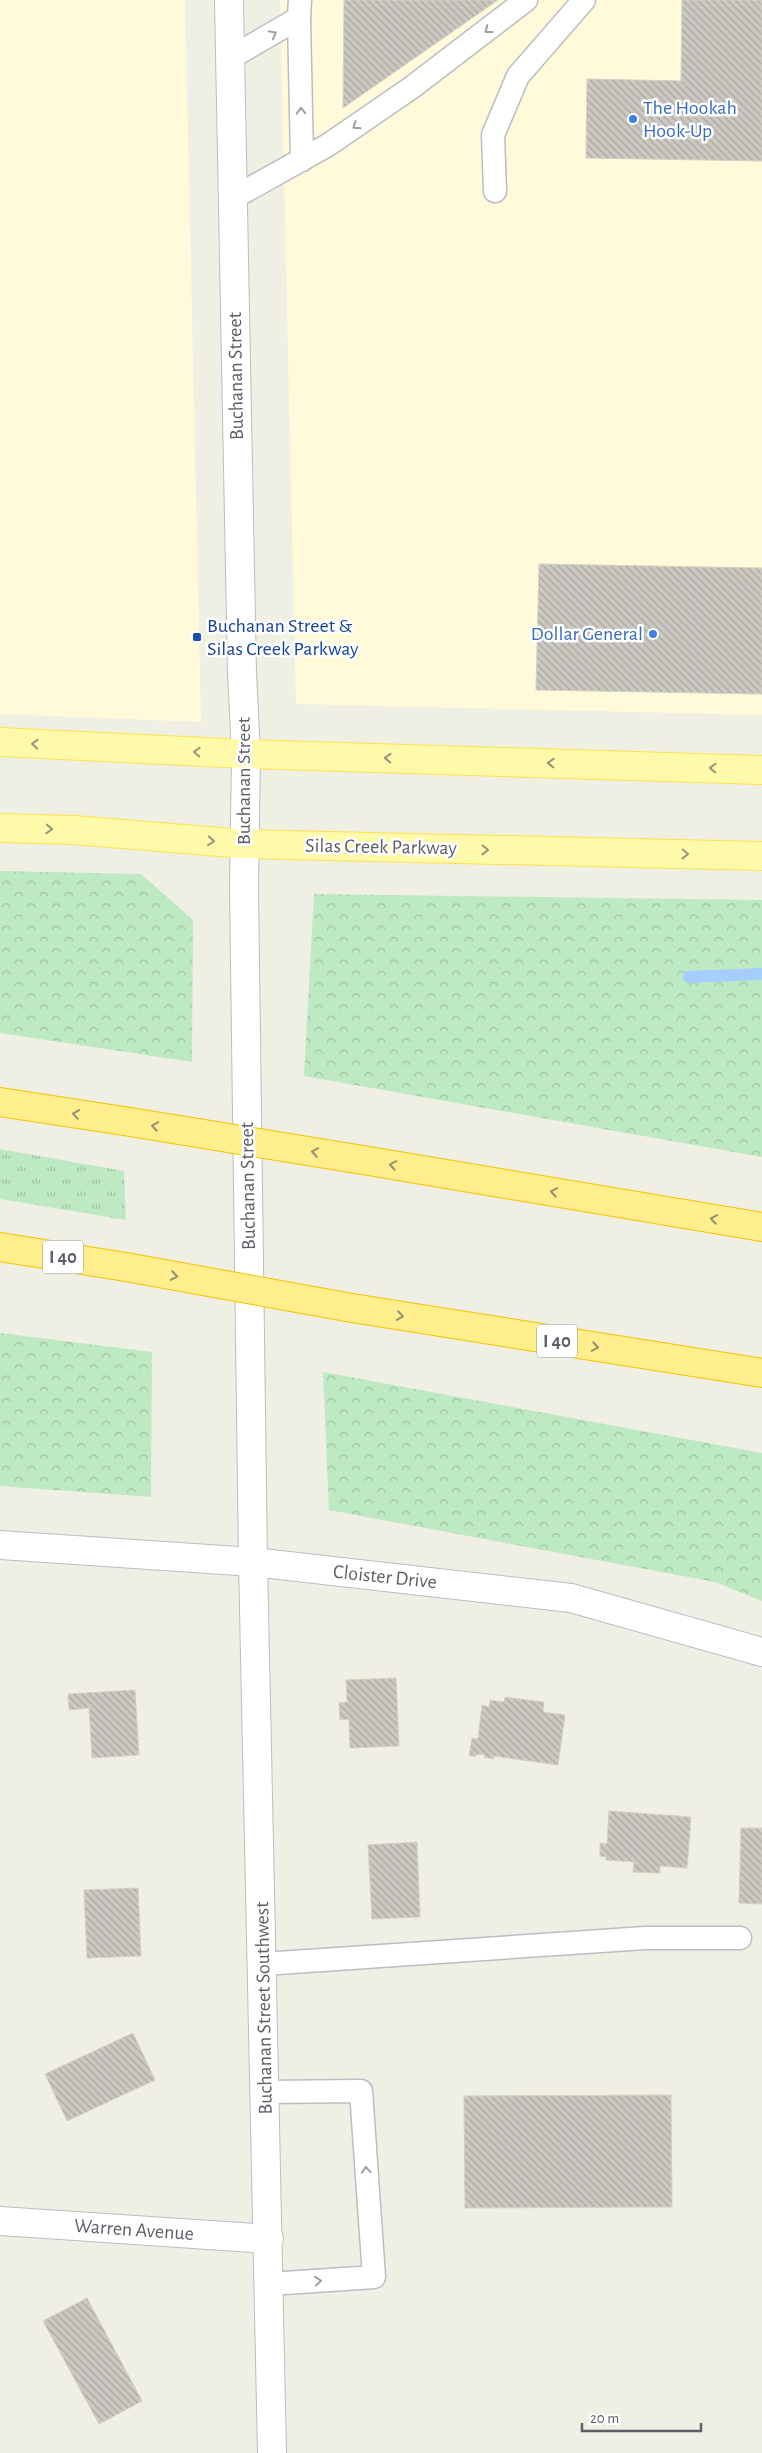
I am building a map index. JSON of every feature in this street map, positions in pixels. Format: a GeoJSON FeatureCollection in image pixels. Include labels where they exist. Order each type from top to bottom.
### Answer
{"type":"FeatureCollection","features":[{"type":"Feature","properties":{"kind":"highway"},"geometry":{"type":"LineString","coordinates":[[0,1102],[363,1160],[762,1227]]}},
{"type":"Feature","properties":{"kind":"highway","name":"I 40"},"geometry":{"type":"LineString","coordinates":[[0,1247],[126,1267],[352,1308],[762,1373]]}},
{"type":"Feature","properties":{"kind":"main road"},"geometry":{"type":"LineString","coordinates":[[0,742],[246,754],[762,770]]}},
{"type":"Feature","properties":{"kind":"main road","name":"Silas Creek Parkway"},"geometry":{"type":"LineString","coordinates":[[0,828],[74,830],[244,844],[762,856]]}},
{"type":"Feature","properties":{"kind":"street","name":"Buchanan Street"},"geometry":{"type":"LineString","coordinates":[[229,0],[242,673],[246,754],[244,844],[253,1562]]}},
{"type":"Feature","properties":{"kind":"street","name":"Cloister Drive"},"geometry":{"type":"LineString","coordinates":[[0,1545],[253,1562],[570,1598],[762,1652]]}},
{"type":"Feature","properties":{"kind":"street","name":"Buchanan Street Southwest"},"geometry":{"type":"LineString","coordinates":[[253,1562],[266,2092],[272,2453]]}},
{"type":"Feature","properties":{"kind":"street","name":"Warren Avenue"},"geometry":{"type":"LineString","coordinates":[[0,2221],[269,2239]]}},
{"type":"Feature","properties":{"kind":"lane"},"geometry":{"type":"LineString","coordinates":[[233,198],[328,145],[411,88],[526,0]]}},
{"type":"Feature","properties":{"kind":"lane"},"geometry":{"type":"LineString","coordinates":[[495,191],[493,136],[518,76],[584,0]]}},
{"type":"Feature","properties":{"kind":"lane"},"geometry":{"type":"LineString","coordinates":[[230,58],[300,9]]}},
{"type":"Feature","properties":{"kind":"lane"},"geometry":{"type":"LineString","coordinates":[[300,9],[302,160]]}},
{"type":"Feature","properties":{"kind":"lane"},"geometry":{"type":"LineString","coordinates":[[263,1964],[645,1938],[740,1938]]}},
{"type":"Feature","properties":{"kind":"lane"},"geometry":{"type":"LineString","coordinates":[[266,2092],[361,2091],[374,2277],[270,2284]]}},
{"type":"Feature","properties":{"kind":"shaded area"},"geometry":{"type":"Polygon","coordinates":[[[0,0],[185,0],[201,722],[0,714],[0,0]]]}},
{"type":"Feature","properties":{"kind":"shaded area"},"geometry":{"type":"Polygon","coordinates":[[[280,0],[762,0],[762,715],[296,704],[280,0]]]}},
{"type":"Feature","properties":{"kind":"green space"},"geometry":{"type":"Polygon","coordinates":[[[0,871],[141,874],[193,920],[192,1062],[0,1033],[0,871]]]}},
{"type":"Feature","properties":{"kind":"green space"},"geometry":{"type":"Polygon","coordinates":[[[314,894],[762,900],[762,1157],[304,1076],[314,894]]]}},
{"type":"Feature","properties":{"kind":"green space"},"geometry":{"type":"Polygon","coordinates":[[[0,1149],[124,1171],[126,1220],[0,1199],[0,1149]]]}},
{"type":"Feature","properties":{"kind":"green space"},"geometry":{"type":"Polygon","coordinates":[[[0,1333],[152,1352],[151,1497],[0,1486],[0,1333]]]}},
{"type":"Feature","properties":{"kind":"green space"},"geometry":{"type":"Polygon","coordinates":[[[323,1372],[762,1453],[762,1601],[715,1582],[329,1510],[323,1372]]]}},
{"type":"Feature","properties":{"kind":"building"},"geometry":{"type":"Polygon","coordinates":[[[344,0],[498,0],[343,108],[344,0]]]}},
{"type":"Feature","properties":{"kind":"building"},"geometry":{"type":"Polygon","coordinates":[[[682,0],[762,0],[762,161],[586,158],[587,79],[681,81],[682,0]]]}},
{"type":"Feature","properties":{"kind":"building"},"geometry":{"type":"Polygon","coordinates":[[[539,564],[762,568],[762,694],[536,690],[539,564]]]}},
{"type":"Feature","properties":{"kind":"building"},"geometry":{"type":"Polygon","coordinates":[[[396,1678],[399,1746],[350,1748],[349,1719],[340,1720],[339,1703],[347,1702],[346,1680],[396,1678]]]}},
{"type":"Feature","properties":{"kind":"building"},"geometry":{"type":"Polygon","coordinates":[[[135,1690],[139,1755],[92,1758],[89,1708],[69,1710],[68,1694],[135,1690]]]}},
{"type":"Feature","properties":{"kind":"building"},"geometry":{"type":"Polygon","coordinates":[[[505,1697],[544,1702],[543,1712],[565,1715],[558,1765],[493,1756],[494,1759],[477,1754],[476,1756],[469,1756],[472,1738],[478,1739],[482,1705],[489,1707],[490,1700],[504,1702],[505,1697]]]}},
{"type":"Feature","properties":{"kind":"building"},"geometry":{"type":"Polygon","coordinates":[[[609,1811],[691,1817],[687,1868],[660,1866],[660,1873],[633,1872],[634,1862],[606,1860],[606,1857],[600,1856],[600,1843],[607,1844],[609,1811]]]}},
{"type":"Feature","properties":{"kind":"building"},"geometry":{"type":"Polygon","coordinates":[[[741,1828],[762,1828],[762,1904],[739,1903],[741,1828]]]}},
{"type":"Feature","properties":{"kind":"building"},"geometry":{"type":"Polygon","coordinates":[[[417,1842],[420,1917],[372,1919],[368,1845],[417,1842]]]}},
{"type":"Feature","properties":{"kind":"building"},"geometry":{"type":"Polygon","coordinates":[[[138,1888],[141,1956],[87,1958],[84,1890],[138,1888]]]}},
{"type":"Feature","properties":{"kind":"building"},"geometry":{"type":"Polygon","coordinates":[[[133,2033],[155,2080],[67,2121],[45,2074],[133,2033]]]}},
{"type":"Feature","properties":{"kind":"building"},"geometry":{"type":"Polygon","coordinates":[[[671,2095],[672,2207],[465,2208],[464,2096],[671,2095]]]}},
{"type":"Feature","properties":{"kind":"building"},"geometry":{"type":"Polygon","coordinates":[[[87,2298],[142,2401],[99,2424],[43,2321],[87,2298]]]}},
{"type":"Feature","properties":{"kind":"waterway"},"geometry":{"type":"LineString","coordinates":[[689,977],[762,974]]}},
{"type":"Feature","properties":{"kind":"place","name":"The Hookah Hook-Up"},"geometry":{"type":"Point","coordinates":[633,119]}},
{"type":"Feature","properties":{"kind":"place","name":"Dollar General"},"geometry":{"type":"Point","coordinates":[653,634]}},
{"type":"Feature","properties":{"kind":"place","name":"Buchanan Street & Silas Creek Parkway"},"geometry":{"type":"Point","coordinates":[197,637]}}]}
